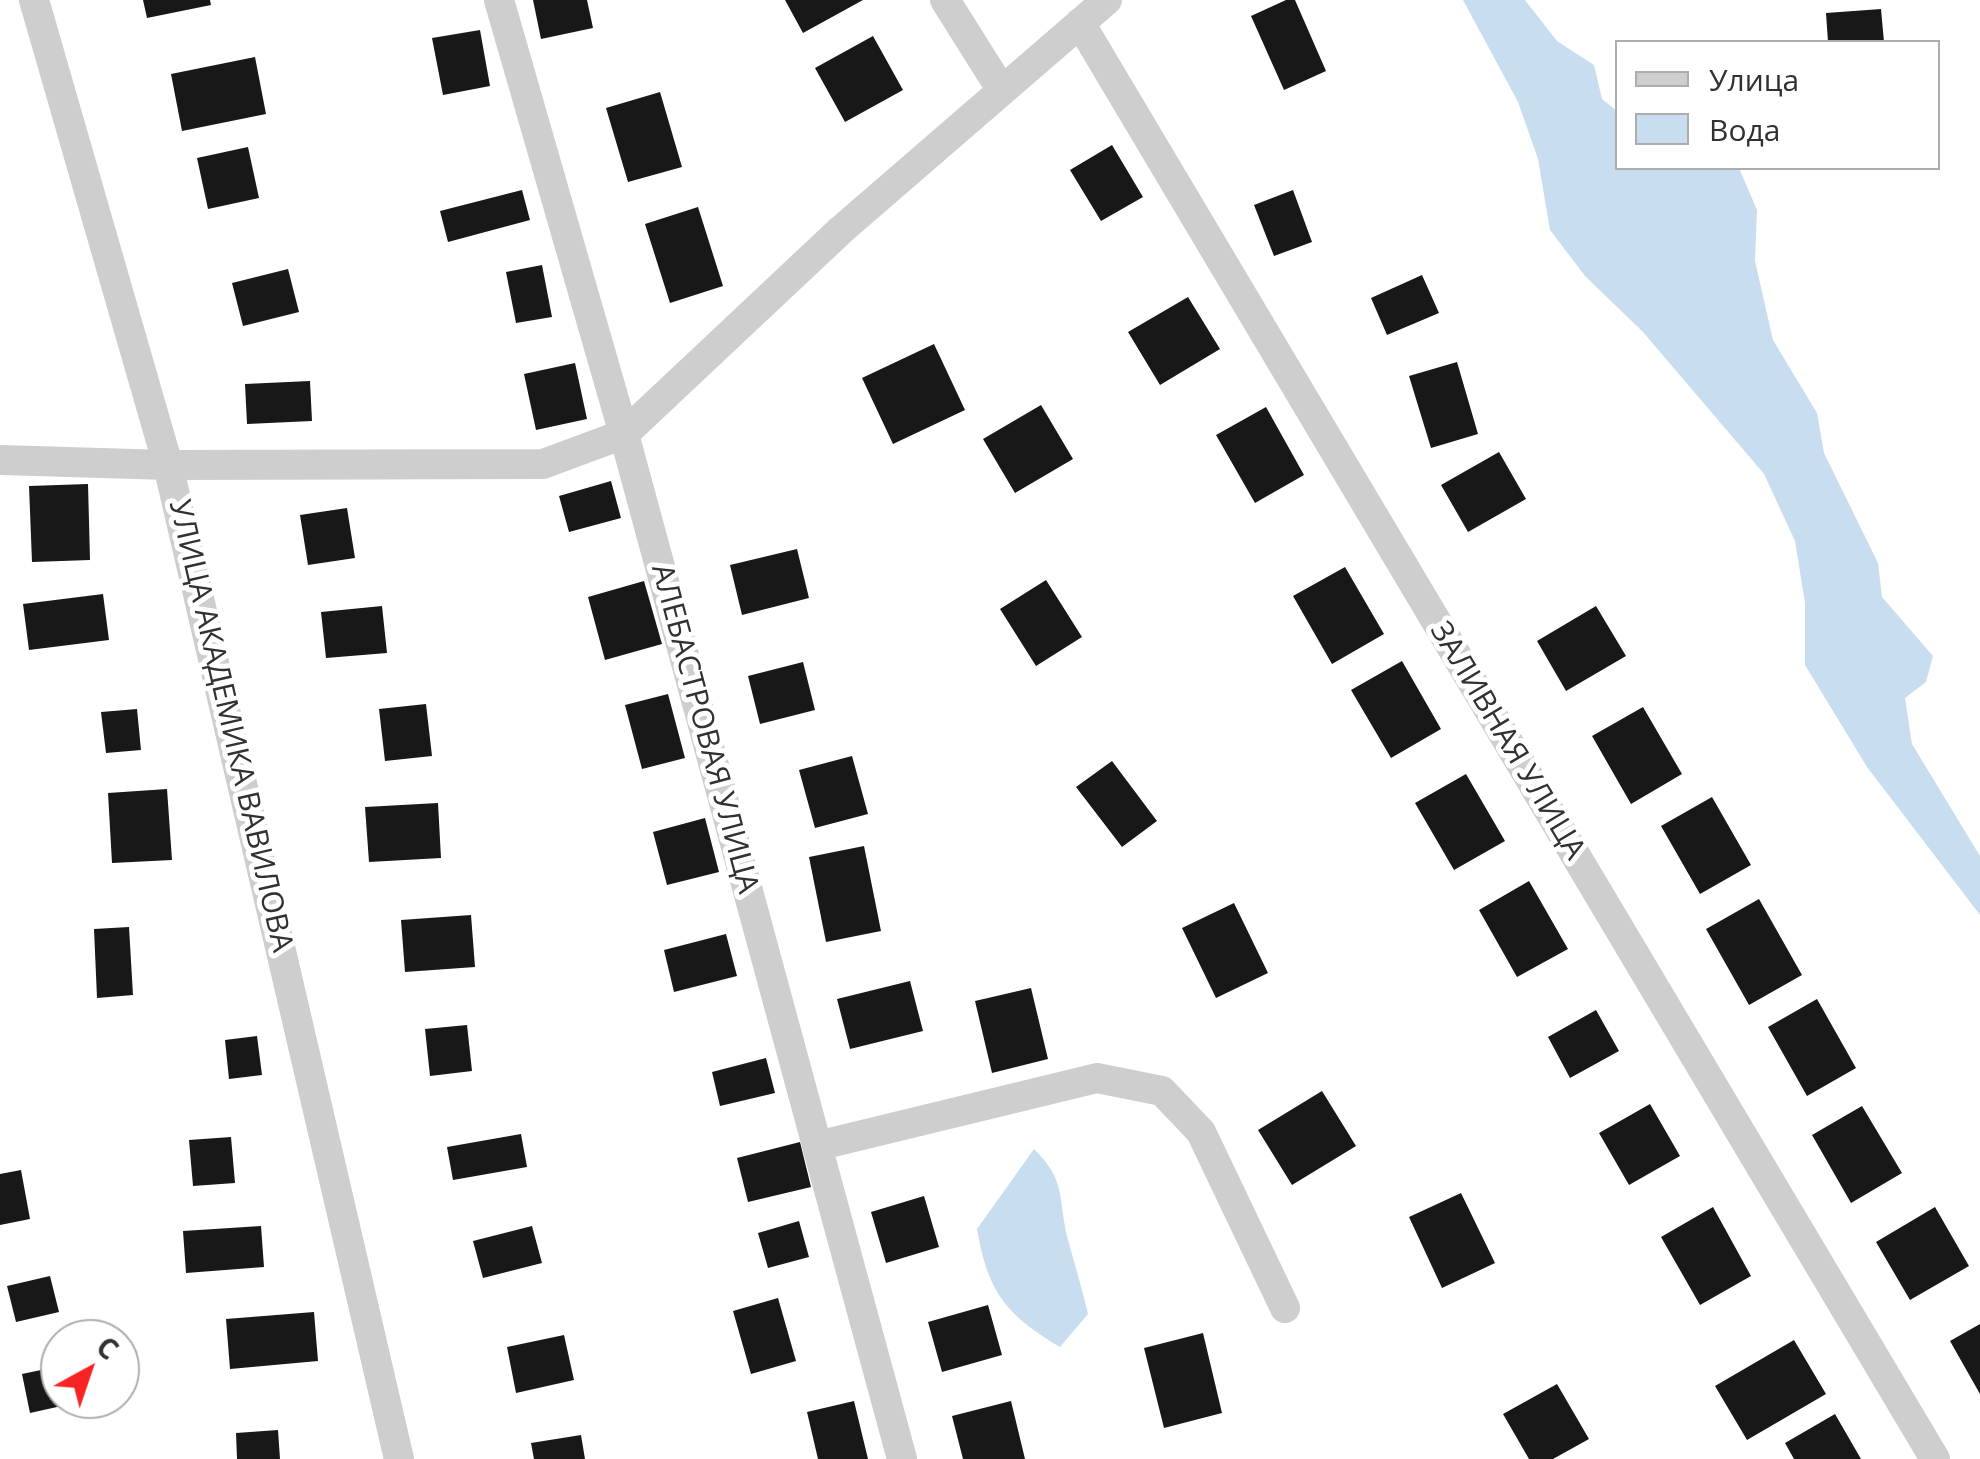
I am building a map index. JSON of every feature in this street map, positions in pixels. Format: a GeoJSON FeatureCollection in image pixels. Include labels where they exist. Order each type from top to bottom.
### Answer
{"type":"FeatureCollection","features":[{"type":"Feature","properties":{"kind":"street","name":"УЛИЦА АКАДЕМИКА ВАВИЛОВА"},"geometry":{"type":"LineString","coordinates":[[34,0],[168,465],[399,1459]]}},
{"type":"Feature","properties":{"kind":"street","name":"АЛЕБАСТРОВАЯ УЛИЦА"},"geometry":{"type":"LineString","coordinates":[[499,0],[624,434],[902,1459]]}},
{"type":"Feature","properties":{"kind":"street"},"geometry":{"type":"LineString","coordinates":[[945,0],[1001,90]]}},
{"type":"Feature","properties":{"kind":"street"},"geometry":{"type":"LineString","coordinates":[[0,460],[168,465],[544,464],[624,434],[841,230],[1107,0]]}},
{"type":"Feature","properties":{"kind":"street","name":"ЗАЛИВНАЯ УЛИЦА"},"geometry":{"type":"LineString","coordinates":[[1080,23],[1934,1459]]}},
{"type":"Feature","properties":{"kind":"street"},"geometry":{"type":"LineString","coordinates":[[817,1146],[1097,1078],[1162,1091],[1200,1132],[1285,1308]]}},
{"type":"Feature","properties":{"kind":"water"},"geometry":{"type":"Polygon","coordinates":[[[1463,0],[1525,0],[1557,41],[1594,65],[1602,99],[1615,109],[1615,170],[1740,170],[1757,210],[1755,261],[1773,340],[1817,413],[1824,453],[1878,563],[1882,597],[1933,656],[1926,682],[1905,698],[1912,744],[1980,856],[1980,915],[1867,767],[1805,665],[1805,603],[1795,541],[1764,474],[1643,332],[1585,276],[1550,230],[1538,159],[1518,102],[1463,0]]]}},
{"type":"Feature","properties":{"kind":"water"},"geometry":{"type":"Polygon","coordinates":[[[1034,1149],[1056,1180],[1088,1314],[1060,1347],[1025,1324],[1002,1299],[987,1269],[977,1229],[1034,1149]]]}},
{"type":"Feature","properties":{"kind":"building"},"geometry":{"type":"Polygon","coordinates":[[[143,0],[210,0],[211,5],[147,18],[143,0]]]}},
{"type":"Feature","properties":{"kind":"building"},"geometry":{"type":"Polygon","coordinates":[[[533,0],[587,0],[593,28],[541,39],[533,0]]]}},
{"type":"Feature","properties":{"kind":"building"},"geometry":{"type":"Polygon","coordinates":[[[785,0],[863,0],[803,33],[785,0]]]}},
{"type":"Feature","properties":{"kind":"building"},"geometry":{"type":"Polygon","coordinates":[[[1286,0],[1295,0],[1326,71],[1284,90],[1251,16],[1286,0]]]}},
{"type":"Feature","properties":{"kind":"building"},"geometry":{"type":"Polygon","coordinates":[[[1881,9],[1884,40],[1828,40],[1826,13],[1881,9]]]}},
{"type":"Feature","properties":{"kind":"building"},"geometry":{"type":"Polygon","coordinates":[[[480,30],[490,86],[443,95],[432,38],[480,30]]]}},
{"type":"Feature","properties":{"kind":"building"},"geometry":{"type":"Polygon","coordinates":[[[873,36],[903,90],[845,122],[815,68],[873,36]]]}},
{"type":"Feature","properties":{"kind":"building"},"geometry":{"type":"Polygon","coordinates":[[[255,57],[266,114],[182,131],[171,74],[255,57]]]}},
{"type":"Feature","properties":{"kind":"building"},"geometry":{"type":"Polygon","coordinates":[[[660,92],[682,167],[628,182],[606,108],[660,92]]]}},
{"type":"Feature","properties":{"kind":"building"},"geometry":{"type":"Polygon","coordinates":[[[1112,145],[1143,197],[1101,221],[1070,170],[1112,145]]]}},
{"type":"Feature","properties":{"kind":"building"},"geometry":{"type":"Polygon","coordinates":[[[248,147],[259,198],[208,209],[197,158],[248,147]]]}},
{"type":"Feature","properties":{"kind":"building"},"geometry":{"type":"Polygon","coordinates":[[[522,190],[530,220],[448,242],[440,211],[522,190]]]}},
{"type":"Feature","properties":{"kind":"building"},"geometry":{"type":"Polygon","coordinates":[[[1293,190],[1312,242],[1274,256],[1254,205],[1293,190]]]}},
{"type":"Feature","properties":{"kind":"building"},"geometry":{"type":"Polygon","coordinates":[[[698,207],[723,286],[670,303],[645,224],[698,207]]]}},
{"type":"Feature","properties":{"kind":"building"},"geometry":{"type":"Polygon","coordinates":[[[542,265],[552,317],[516,323],[506,272],[542,265]]]}},
{"type":"Feature","properties":{"kind":"building"},"geometry":{"type":"Polygon","coordinates":[[[288,269],[299,312],[243,326],[232,283],[288,269]]]}},
{"type":"Feature","properties":{"kind":"building"},"geometry":{"type":"Polygon","coordinates":[[[1422,275],[1439,313],[1387,335],[1371,298],[1422,275]]]}},
{"type":"Feature","properties":{"kind":"building"},"geometry":{"type":"Polygon","coordinates":[[[1188,297],[1220,349],[1160,385],[1128,332],[1188,297]]]}},
{"type":"Feature","properties":{"kind":"building"},"geometry":{"type":"Polygon","coordinates":[[[934,344],[965,410],[893,444],[862,378],[934,344]]]}},
{"type":"Feature","properties":{"kind":"building"},"geometry":{"type":"Polygon","coordinates":[[[1457,362],[1478,434],[1431,448],[1409,376],[1457,362]]]}},
{"type":"Feature","properties":{"kind":"building"},"geometry":{"type":"Polygon","coordinates":[[[575,363],[587,419],[536,430],[524,374],[575,363]]]}},
{"type":"Feature","properties":{"kind":"building"},"geometry":{"type":"Polygon","coordinates":[[[310,381],[312,421],[247,424],[245,384],[310,381]]]}},
{"type":"Feature","properties":{"kind":"building"},"geometry":{"type":"Polygon","coordinates":[[[1041,405],[1073,459],[1015,493],[983,439],[1041,405]]]}},
{"type":"Feature","properties":{"kind":"building"},"geometry":{"type":"Polygon","coordinates":[[[1266,407],[1304,475],[1255,503],[1216,435],[1266,407]]]}},
{"type":"Feature","properties":{"kind":"building"},"geometry":{"type":"Polygon","coordinates":[[[1499,452],[1526,499],[1468,532],[1441,485],[1499,452]]]}},
{"type":"Feature","properties":{"kind":"building"},"geometry":{"type":"Polygon","coordinates":[[[611,481],[621,518],[569,532],[559,496],[611,481]]]}},
{"type":"Feature","properties":{"kind":"building"},"geometry":{"type":"Polygon","coordinates":[[[88,484],[90,560],[32,562],[29,486],[88,484]]]}},
{"type":"Feature","properties":{"kind":"building"},"geometry":{"type":"Polygon","coordinates":[[[347,508],[355,558],[308,565],[300,515],[347,508]]]}},
{"type":"Feature","properties":{"kind":"building"},"geometry":{"type":"Polygon","coordinates":[[[797,549],[809,598],[742,615],[730,565],[797,549]]]}},
{"type":"Feature","properties":{"kind":"building"},"geometry":{"type":"Polygon","coordinates":[[[1345,567],[1384,634],[1332,664],[1293,596],[1345,567]]]}},
{"type":"Feature","properties":{"kind":"building"},"geometry":{"type":"Polygon","coordinates":[[[1046,580],[1082,637],[1036,666],[1000,609],[1046,580]]]}},
{"type":"Feature","properties":{"kind":"building"},"geometry":{"type":"Polygon","coordinates":[[[644,581],[662,644],[605,660],[588,597],[644,581]]]}},
{"type":"Feature","properties":{"kind":"building"},"geometry":{"type":"Polygon","coordinates":[[[103,594],[109,640],[29,650],[23,604],[103,594]]]}},
{"type":"Feature","properties":{"kind":"building"},"geometry":{"type":"Polygon","coordinates":[[[382,606],[387,653],[326,658],[321,612],[382,606]]]}},
{"type":"Feature","properties":{"kind":"building"},"geometry":{"type":"Polygon","coordinates":[[[1596,606],[1626,656],[1566,691],[1537,641],[1596,606]]]}},
{"type":"Feature","properties":{"kind":"building"},"geometry":{"type":"Polygon","coordinates":[[[1402,661],[1441,729],[1391,758],[1351,690],[1402,661]]]}},
{"type":"Feature","properties":{"kind":"building"},"geometry":{"type":"Polygon","coordinates":[[[803,662],[815,710],[760,724],[748,676],[803,662]]]}},
{"type":"Feature","properties":{"kind":"building"},"geometry":{"type":"Polygon","coordinates":[[[668,694],[685,758],[642,769],[625,705],[668,694]]]}},
{"type":"Feature","properties":{"kind":"building"},"geometry":{"type":"Polygon","coordinates":[[[426,704],[432,756],[385,761],[379,709],[426,704]]]}},
{"type":"Feature","properties":{"kind":"building"},"geometry":{"type":"Polygon","coordinates":[[[1643,707],[1682,774],[1631,804],[1592,736],[1643,707]]]}},
{"type":"Feature","properties":{"kind":"building"},"geometry":{"type":"Polygon","coordinates":[[[137,709],[141,750],[106,753],[101,712],[137,709]]]}},
{"type":"Feature","properties":{"kind":"building"},"geometry":{"type":"Polygon","coordinates":[[[852,756],[868,814],[815,828],[799,770],[852,756]]]}},
{"type":"Feature","properties":{"kind":"building"},"geometry":{"type":"Polygon","coordinates":[[[1112,761],[1157,821],[1122,847],[1076,787],[1112,761]]]}},
{"type":"Feature","properties":{"kind":"building"},"geometry":{"type":"Polygon","coordinates":[[[1466,774],[1505,841],[1454,870],[1415,803],[1466,774]]]}},
{"type":"Feature","properties":{"kind":"building"},"geometry":{"type":"Polygon","coordinates":[[[167,789],[172,860],[112,863],[108,793],[167,789]]]}},
{"type":"Feature","properties":{"kind":"building"},"geometry":{"type":"Polygon","coordinates":[[[1712,797],[1751,865],[1700,894],[1661,826],[1712,797]]]}},
{"type":"Feature","properties":{"kind":"building"},"geometry":{"type":"Polygon","coordinates":[[[438,803],[441,858],[369,862],[365,807],[438,803]]]}},
{"type":"Feature","properties":{"kind":"building"},"geometry":{"type":"Polygon","coordinates":[[[705,818],[719,872],[667,885],[653,832],[705,818]]]}},
{"type":"Feature","properties":{"kind":"building"},"geometry":{"type":"Polygon","coordinates":[[[864,846],[881,931],[826,942],[809,857],[864,846]]]}},
{"type":"Feature","properties":{"kind":"building"},"geometry":{"type":"Polygon","coordinates":[[[1529,881],[1568,949],[1517,977],[1479,910],[1529,881]]]}},
{"type":"Feature","properties":{"kind":"building"},"geometry":{"type":"Polygon","coordinates":[[[1759,899],[1802,975],[1749,1005],[1706,929],[1759,899]]]}},
{"type":"Feature","properties":{"kind":"building"},"geometry":{"type":"Polygon","coordinates":[[[1234,903],[1268,973],[1216,998],[1182,928],[1234,903]]]}},
{"type":"Feature","properties":{"kind":"building"},"geometry":{"type":"Polygon","coordinates":[[[471,915],[475,967],[405,972],[401,920],[471,915]]]}},
{"type":"Feature","properties":{"kind":"building"},"geometry":{"type":"Polygon","coordinates":[[[129,927],[133,995],[97,998],[94,929],[129,927]]]}},
{"type":"Feature","properties":{"kind":"building"},"geometry":{"type":"Polygon","coordinates":[[[726,934],[737,976],[674,992],[664,950],[726,934]]]}},
{"type":"Feature","properties":{"kind":"building"},"geometry":{"type":"Polygon","coordinates":[[[910,981],[923,1031],[850,1049],[837,999],[910,981]]]}},
{"type":"Feature","properties":{"kind":"building"},"geometry":{"type":"Polygon","coordinates":[[[1031,988],[1048,1059],[992,1073],[975,1001],[1031,988]]]}},
{"type":"Feature","properties":{"kind":"building"},"geometry":{"type":"Polygon","coordinates":[[[1817,999],[1856,1068],[1807,1096],[1768,1027],[1817,999]]]}},
{"type":"Feature","properties":{"kind":"building"},"geometry":{"type":"Polygon","coordinates":[[[1596,1010],[1619,1051],[1570,1078],[1548,1037],[1596,1010]]]}},
{"type":"Feature","properties":{"kind":"building"},"geometry":{"type":"Polygon","coordinates":[[[467,1025],[472,1071],[430,1076],[425,1029],[467,1025]]]}},
{"type":"Feature","properties":{"kind":"building"},"geometry":{"type":"Polygon","coordinates":[[[257,1036],[262,1075],[229,1079],[225,1040],[257,1036]]]}},
{"type":"Feature","properties":{"kind":"building"},"geometry":{"type":"Polygon","coordinates":[[[766,1058],[775,1093],[720,1106],[712,1072],[766,1058]]]}},
{"type":"Feature","properties":{"kind":"building"},"geometry":{"type":"Polygon","coordinates":[[[1322,1091],[1356,1146],[1292,1185],[1258,1130],[1322,1091]]]}},
{"type":"Feature","properties":{"kind":"building"},"geometry":{"type":"Polygon","coordinates":[[[1650,1104],[1680,1156],[1629,1185],[1599,1133],[1650,1104]]]}},
{"type":"Feature","properties":{"kind":"building"},"geometry":{"type":"Polygon","coordinates":[[[1862,1106],[1902,1173],[1851,1203],[1812,1135],[1862,1106]]]}},
{"type":"Feature","properties":{"kind":"building"},"geometry":{"type":"Polygon","coordinates":[[[521,1134],[527,1167],[453,1180],[447,1147],[521,1134]]]}},
{"type":"Feature","properties":{"kind":"building"},"geometry":{"type":"Polygon","coordinates":[[[231,1137],[235,1183],[193,1186],[189,1140],[231,1137]]]}},
{"type":"Feature","properties":{"kind":"building"},"geometry":{"type":"Polygon","coordinates":[[[800,1142],[811,1187],[748,1202],[737,1158],[800,1142]]]}},
{"type":"Feature","properties":{"kind":"building"},"geometry":{"type":"Polygon","coordinates":[[[21,1170],[30,1219],[0,1225],[0,1174],[21,1170]]]}},
{"type":"Feature","properties":{"kind":"building"},"geometry":{"type":"Polygon","coordinates":[[[1461,1193],[1495,1263],[1442,1288],[1409,1217],[1461,1193]]]}},
{"type":"Feature","properties":{"kind":"building"},"geometry":{"type":"Polygon","coordinates":[[[924,1196],[939,1247],[886,1263],[871,1212],[924,1196]]]}},
{"type":"Feature","properties":{"kind":"building"},"geometry":{"type":"Polygon","coordinates":[[[1713,1207],[1751,1276],[1700,1305],[1661,1237],[1713,1207]]]}},
{"type":"Feature","properties":{"kind":"building"},"geometry":{"type":"Polygon","coordinates":[[[1935,1207],[1969,1266],[1910,1300],[1876,1242],[1935,1207]]]}},
{"type":"Feature","properties":{"kind":"building"},"geometry":{"type":"Polygon","coordinates":[[[799,1221],[809,1257],[768,1268],[758,1233],[799,1221]]]}},
{"type":"Feature","properties":{"kind":"building"},"geometry":{"type":"Polygon","coordinates":[[[261,1226],[264,1267],[186,1273],[183,1231],[261,1226]]]}},
{"type":"Feature","properties":{"kind":"building"},"geometry":{"type":"Polygon","coordinates":[[[532,1226],[542,1263],[483,1278],[473,1241],[532,1226]]]}},
{"type":"Feature","properties":{"kind":"building"},"geometry":{"type":"Polygon","coordinates":[[[50,1276],[59,1312],[16,1322],[7,1286],[50,1276]]]}},
{"type":"Feature","properties":{"kind":"building"},"geometry":{"type":"Polygon","coordinates":[[[778,1298],[796,1361],[751,1374],[733,1311],[778,1298]]]}},
{"type":"Feature","properties":{"kind":"building"},"geometry":{"type":"Polygon","coordinates":[[[988,1305],[1002,1355],[942,1372],[928,1322],[988,1305]]]}},
{"type":"Feature","properties":{"kind":"building"},"geometry":{"type":"Polygon","coordinates":[[[314,1312],[318,1361],[230,1369],[226,1319],[314,1312]]]}},
{"type":"Feature","properties":{"kind":"building"},"geometry":{"type":"Polygon","coordinates":[[[1980,1324],[1980,1394],[1950,1341],[1980,1324]]]}},
{"type":"Feature","properties":{"kind":"building"},"geometry":{"type":"Polygon","coordinates":[[[1203,1333],[1222,1413],[1164,1428],[1144,1348],[1203,1333]]]}},
{"type":"Feature","properties":{"kind":"building"},"geometry":{"type":"Polygon","coordinates":[[[564,1335],[574,1380],[516,1393],[507,1347],[564,1335]]]}},
{"type":"Feature","properties":{"kind":"building"},"geometry":{"type":"Polygon","coordinates":[[[1794,1340],[1826,1394],[1747,1440],[1715,1386],[1794,1340]]]}},
{"type":"Feature","properties":{"kind":"building"},"geometry":{"type":"Polygon","coordinates":[[[40,1370],[40,1411],[30,1413],[22,1374],[40,1370]]]}},
{"type":"Feature","properties":{"kind":"building"},"geometry":{"type":"Polygon","coordinates":[[[1557,1384],[1589,1439],[1553,1459],[1529,1459],[1503,1414],[1557,1384]]]}},
{"type":"Feature","properties":{"kind":"building"},"geometry":{"type":"Polygon","coordinates":[[[854,1401],[868,1459],[818,1459],[807,1412],[854,1401]]]}},
{"type":"Feature","properties":{"kind":"building"},"geometry":{"type":"Polygon","coordinates":[[[1011,1401],[1025,1459],[963,1459],[952,1416],[1011,1401]]]}},
{"type":"Feature","properties":{"kind":"building"},"geometry":{"type":"Polygon","coordinates":[[[1835,1414],[1861,1459],[1794,1459],[1785,1443],[1835,1414]]]}},
{"type":"Feature","properties":{"kind":"building"},"geometry":{"type":"Polygon","coordinates":[[[278,1430],[280,1459],[237,1459],[236,1433],[278,1430]]]}},
{"type":"Feature","properties":{"kind":"building"},"geometry":{"type":"Polygon","coordinates":[[[581,1435],[585,1459],[534,1459],[531,1443],[581,1435]]]}}]}
